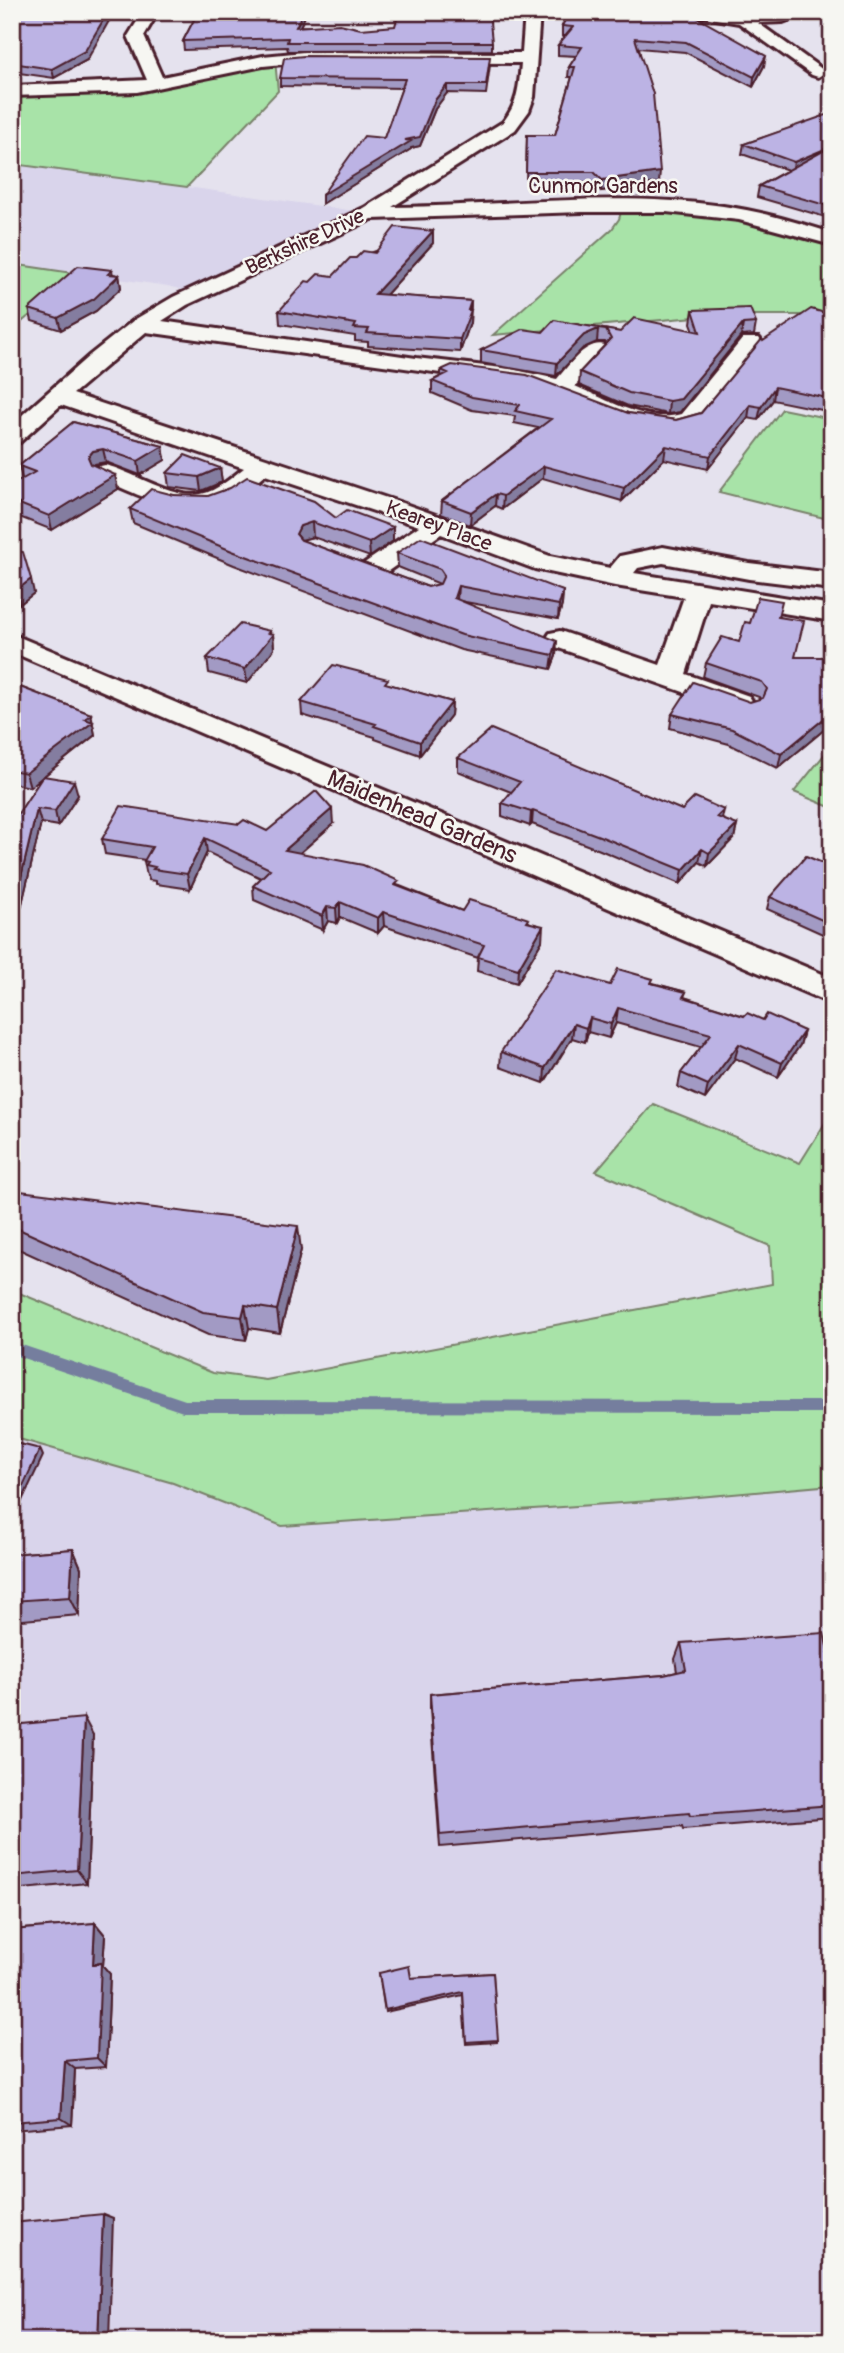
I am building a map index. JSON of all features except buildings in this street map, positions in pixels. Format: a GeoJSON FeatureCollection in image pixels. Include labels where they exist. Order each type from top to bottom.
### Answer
{"type":"FeatureCollection","features":[{"type":"Feature","properties":{"kind":"street"},"geometry":{"type":"LineString","coordinates":[[151,12],[136,36],[157,83]]}},
{"type":"Feature","properties":{"kind":"street","name":"Berkshire Drive"},"geometry":{"type":"LineString","coordinates":[[12,437],[142,325],[194,293],[371,212],[476,148],[514,121],[526,97],[533,12]]}},
{"type":"Feature","properties":{"kind":"street"},"geometry":{"type":"LineString","coordinates":[[698,12],[743,19],[783,18],[802,12]]}},
{"type":"Feature","properties":{"kind":"street"},"geometry":{"type":"LineString","coordinates":[[743,19],[818,72]]}},
{"type":"Feature","properties":{"kind":"street"},"geometry":{"type":"LineString","coordinates":[[12,91],[117,88],[157,83],[263,61],[304,57],[528,58]]}},
{"type":"Feature","properties":{"kind":"street","name":"Cunmor Gardens"},"geometry":{"type":"LineString","coordinates":[[371,212],[622,206],[683,208],[754,218],[832,239]]}},
{"type":"Feature","properties":{"kind":"street"},"geometry":{"type":"LineString","coordinates":[[142,325],[442,368],[494,372],[562,387],[602,407],[663,422],[684,422],[751,343]]}},
{"type":"Feature","properties":{"kind":"street"},"geometry":{"type":"LineString","coordinates":[[562,387],[597,350]]}},
{"type":"Feature","properties":{"kind":"street","name":"Kearey Place"},"geometry":{"type":"LineString","coordinates":[[57,397],[89,405],[262,466],[396,509],[436,526],[544,563],[615,578],[832,612]]}},
{"type":"Feature","properties":{"kind":"street"},"geometry":{"type":"LineString","coordinates":[[105,472],[185,501],[201,502],[262,466]]}},
{"type":"Feature","properties":{"kind":"street"},"geometry":{"type":"LineString","coordinates":[[406,583],[360,565],[436,526]]}},
{"type":"Feature","properties":{"kind":"street"},"geometry":{"type":"LineString","coordinates":[[615,578],[629,562],[663,555],[749,570],[832,580]]}},
{"type":"Feature","properties":{"kind":"street"},"geometry":{"type":"LineString","coordinates":[[670,678],[699,591]]}},
{"type":"Feature","properties":{"kind":"street"},"geometry":{"type":"LineString","coordinates":[[560,639],[748,705]]}},
{"type":"Feature","properties":{"kind":"street","name":"Maidenhead Gardens"},"geometry":{"type":"LineString","coordinates":[[12,642],[832,992]]}},
{"type":"Feature","properties":{"kind":"shaded area"},"geometry":{"type":"Polygon","coordinates":[[[21,165],[369,213],[193,293],[168,286],[12,264],[12,170],[21,165]]]}},
{"type":"Feature","properties":{"kind":"shaded area"},"geometry":{"type":"Polygon","coordinates":[[[12,1437],[173,1483],[282,1526],[665,1500],[832,1485],[832,2341],[12,2341],[12,1437]]]}},
{"type":"Feature","properties":{"kind":"green space"},"geometry":{"type":"Polygon","coordinates":[[[275,60],[278,91],[187,187],[21,165],[12,170],[12,91],[118,89],[275,60]]]}},
{"type":"Feature","properties":{"kind":"green space"},"geometry":{"type":"Polygon","coordinates":[[[623,206],[684,208],[832,239],[832,315],[718,315],[493,335],[612,229],[623,206]]]}},
{"type":"Feature","properties":{"kind":"green space"},"geometry":{"type":"Polygon","coordinates":[[[12,264],[79,274],[12,330],[12,264]]]}},
{"type":"Feature","properties":{"kind":"green space"},"geometry":{"type":"Polygon","coordinates":[[[782,409],[832,419],[832,520],[719,492],[782,409]]]}},
{"type":"Feature","properties":{"kind":"green space"},"geometry":{"type":"Polygon","coordinates":[[[832,745],[832,808],[794,792],[832,745]]]}},
{"type":"Feature","properties":{"kind":"green space"},"geometry":{"type":"Polygon","coordinates":[[[653,1104],[800,1163],[832,1112],[832,1485],[665,1500],[282,1526],[173,1483],[12,1437],[12,1290],[213,1373],[266,1380],[772,1284],[770,1246],[596,1171],[653,1104]]]}},
{"type":"Feature","properties":{"kind":"waterway"},"geometry":{"type":"LineString","coordinates":[[12,1348],[184,1406],[832,1407]]}}]}
